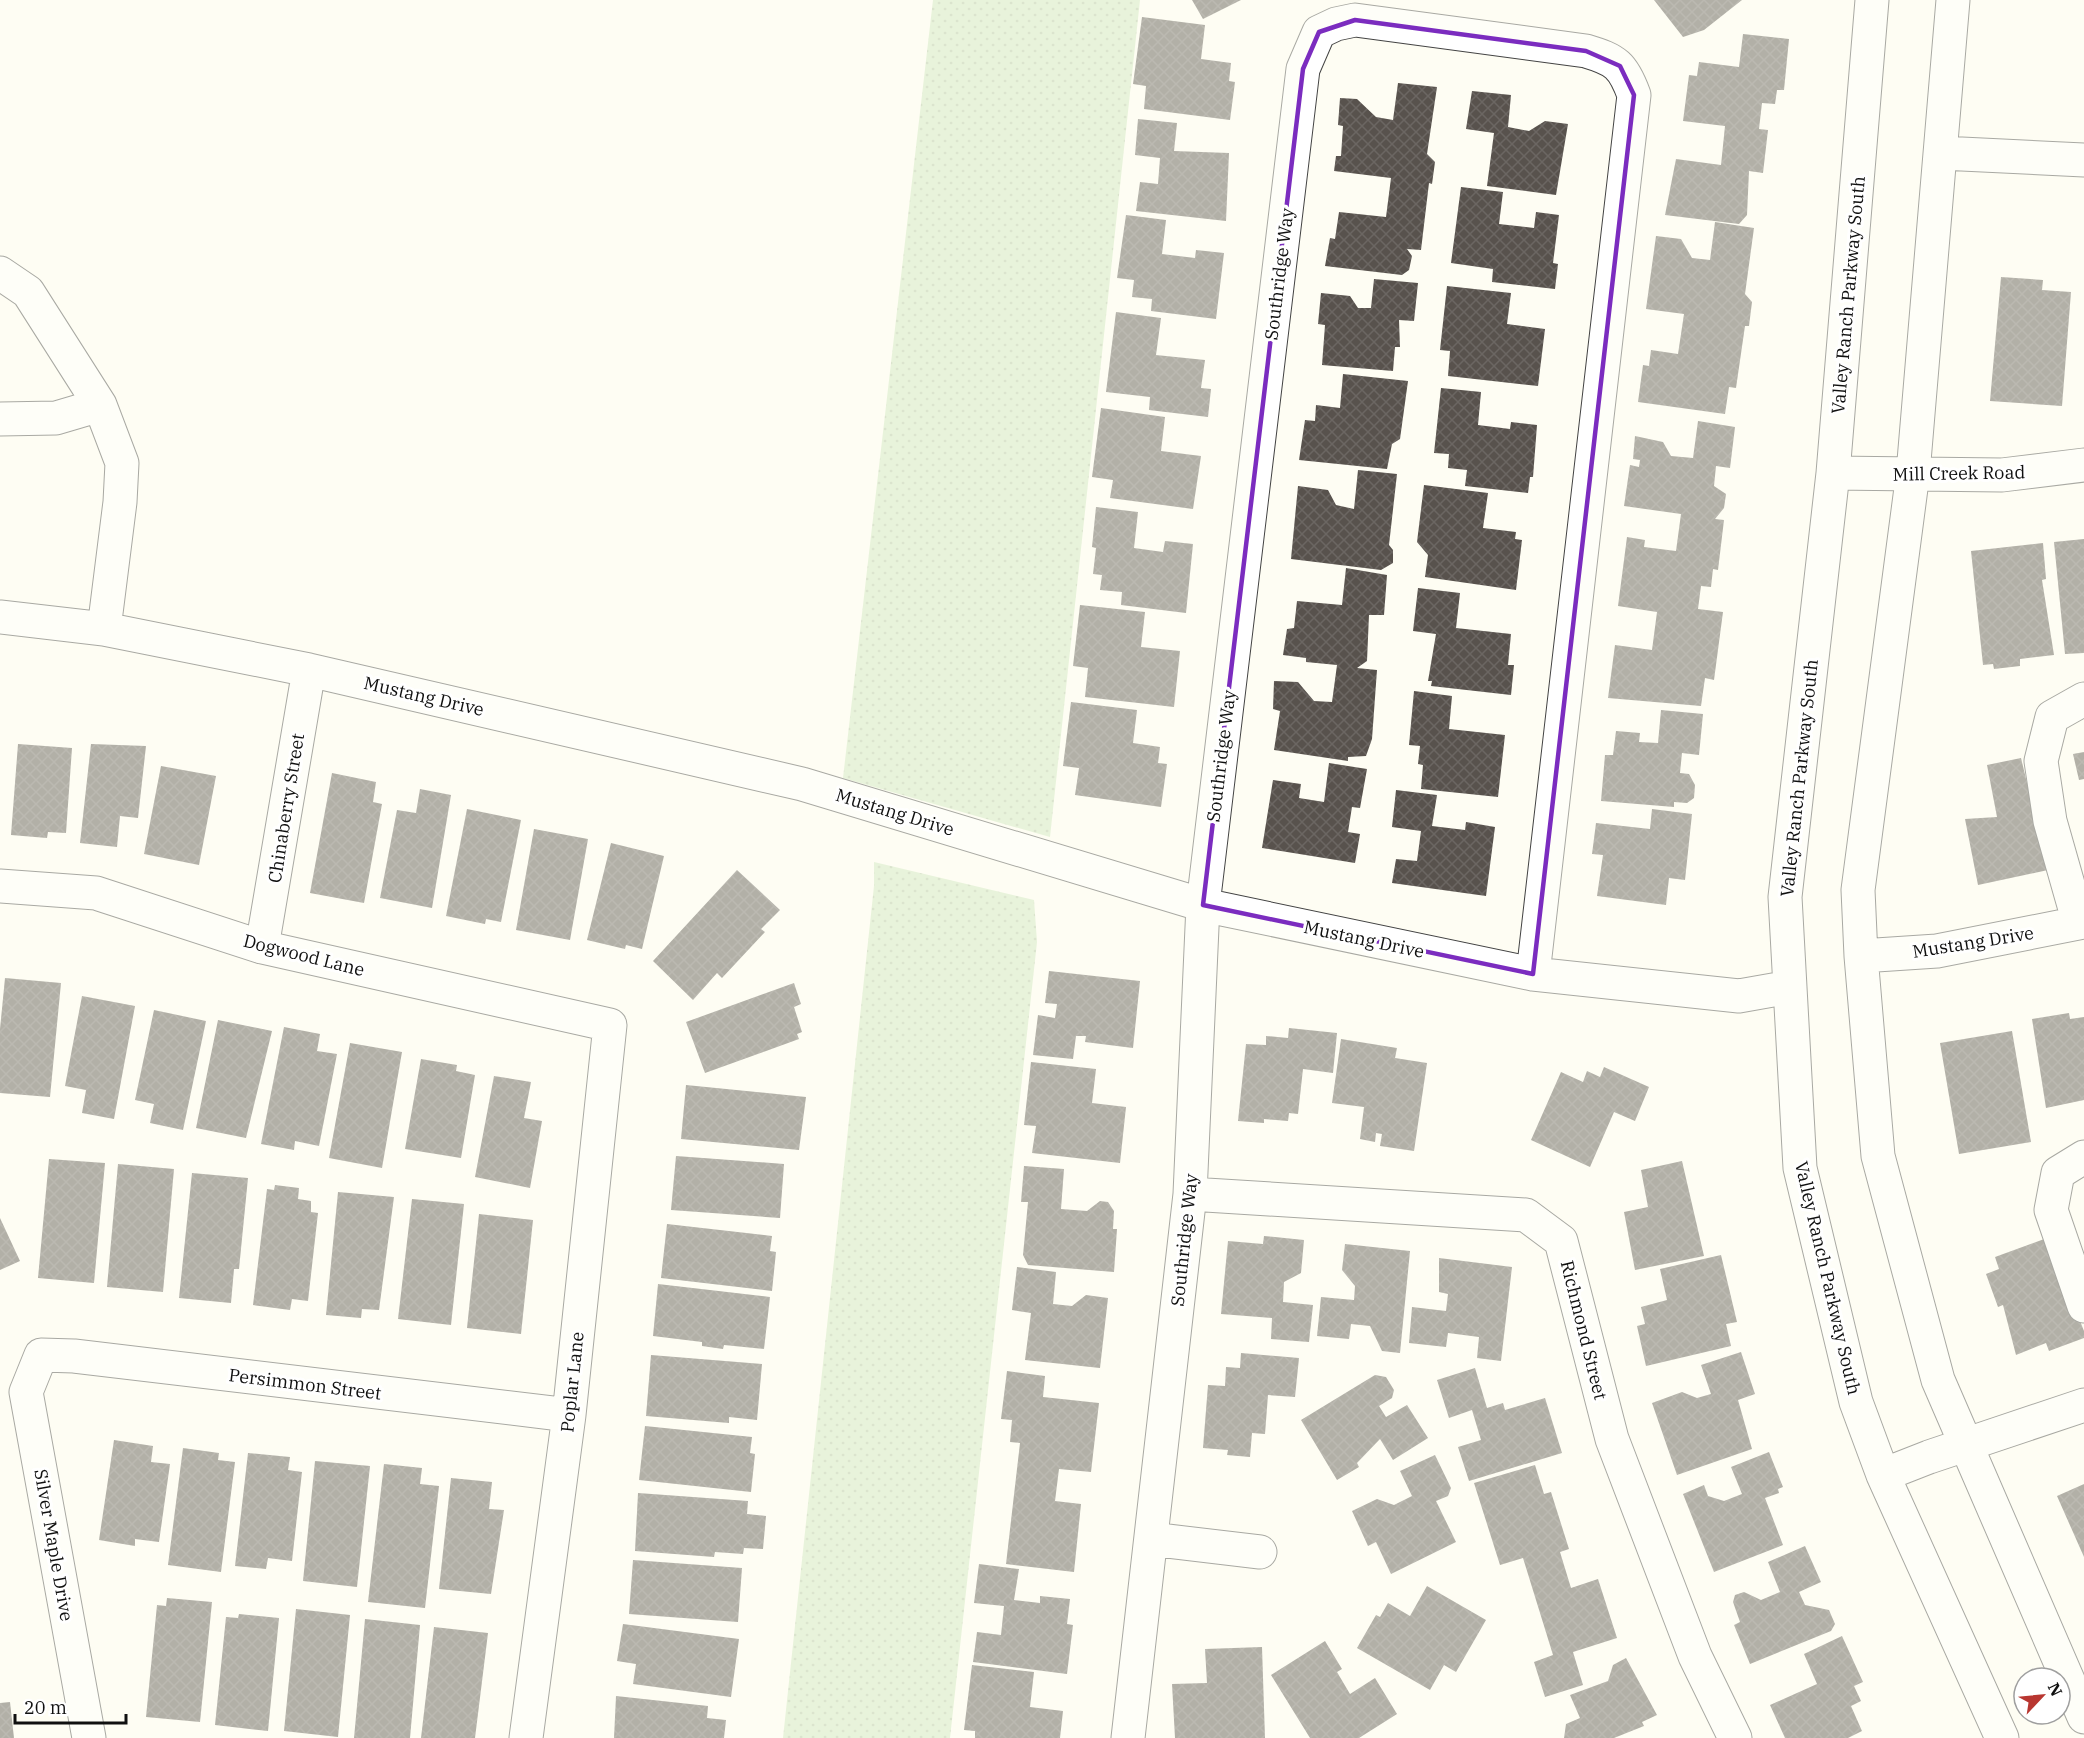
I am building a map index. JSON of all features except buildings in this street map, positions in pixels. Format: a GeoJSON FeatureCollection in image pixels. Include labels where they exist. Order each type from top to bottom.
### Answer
{"type":"FeatureCollection","features":[{"type":"Feature","properties":{"kind":"street","name":"Valley Ranch Parkway South"},"geometry":{"type":"LineString","coordinates":[[1872,0],[1833,473],[1785,897],[1800,1168],[1856,1402],[1883,1475],[2002,1738]]}},
{"type":"Feature","properties":{"kind":"street"},"geometry":{"type":"LineString","coordinates":[[1953,0],[1913,473],[1858,890],[1861,956],[1878,1156],[1938,1380],[2084,1717]]}},
{"type":"Feature","properties":{"kind":"street","name":"Southridge Way"},"geometry":{"type":"LineString","coordinates":[[1128,1738],[1190,1194],[1203,905],[1303,69],[1318,32],[1336,24],[1355,21],[1586,51],[1607,57],[1620,66],[1628,78],[1634,95],[1533,974]]}},
{"type":"Feature","properties":{"kind":"street"},"geometry":{"type":"LineString","coordinates":[[1941,153],[2084,160]]}},
{"type":"Feature","properties":{"kind":"street"},"geometry":{"type":"LineString","coordinates":[[0,273],[28,292],[100,405],[122,462],[120,502],[104,629]]}},
{"type":"Feature","properties":{"kind":"street"},"geometry":{"type":"LineString","coordinates":[[0,419],[56,418],[100,405]]}},
{"type":"Feature","properties":{"kind":"street","name":"Mill Creek Road"},"geometry":{"type":"LineString","coordinates":[[1833,473],[2002,475],[2084,465]]}},
{"type":"Feature","properties":{"kind":"street","name":"Mustang Drive"},"geometry":{"type":"LineString","coordinates":[[0,616],[104,629],[309,670],[802,784],[1203,905],[1533,974],[1739,996],[1790,987]]}},
{"type":"Feature","properties":{"kind":"street","name":"Chinaberry Street"},"geometry":{"type":"LineString","coordinates":[[262,947],[309,670]]}},
{"type":"Feature","properties":{"kind":"street"},"geometry":{"type":"LineString","coordinates":[[2081,923],[2050,821],[2041,761],[2052,717],[2084,699]]}},
{"type":"Feature","properties":{"kind":"street","name":"Dogwood Lane"},"geometry":{"type":"LineString","coordinates":[[0,886],[96,893],[262,947],[610,1025]]}},
{"type":"Feature","properties":{"kind":"street","name":"Mustang Drive"},"geometry":{"type":"LineString","coordinates":[[1861,956],[1937,951],[2081,923]]}},
{"type":"Feature","properties":{"kind":"street","name":"Poplar Lane"},"geometry":{"type":"LineString","coordinates":[[526,1738],[569,1415],[610,1025]]}},
{"type":"Feature","properties":{"kind":"street"},"geometry":{"type":"LineString","coordinates":[[2084,1157],[2058,1173],[2051,1210],[2084,1306]]}},
{"type":"Feature","properties":{"kind":"street","name":"Richmond Street"},"geometry":{"type":"LineString","coordinates":[[1190,1194],[1526,1215],[1561,1241],[1612,1439],[1695,1656],[1735,1738]]}},
{"type":"Feature","properties":{"kind":"street","name":"Persimmon Street"},"geometry":{"type":"LineString","coordinates":[[41,1355],[85,1357],[569,1415]]}},
{"type":"Feature","properties":{"kind":"street","name":"Silver Maple Drive"},"geometry":{"type":"LineString","coordinates":[[41,1355],[26,1392],[89,1738]]}},
{"type":"Feature","properties":{"kind":"street"},"geometry":{"type":"LineString","coordinates":[[1883,1475],[1965,1444],[2084,1405]]}},
{"type":"Feature","properties":{"kind":"street"},"geometry":{"type":"LineString","coordinates":[[1151,1539],[1260,1552]]}},
{"type":"Feature","properties":{"kind":"highlighted area"},"geometry":{"type":"Polygon","coordinates":[[[1355,20],[1586,51],[1620,66],[1634,95],[1533,974],[1203,905],[1303,69],[1319,32],[1355,20]]]}},
{"type":"Feature","properties":{"kind":"green space"},"geometry":{"type":"Polygon","coordinates":[[[933,0],[1140,0],[1050,837],[843,778],[933,0]]]}},
{"type":"Feature","properties":{"kind":"green space"},"geometry":{"type":"Polygon","coordinates":[[[874,862],[1034,900],[1037,942],[950,1738],[783,1738],[874,886],[874,862]]]}}]}
